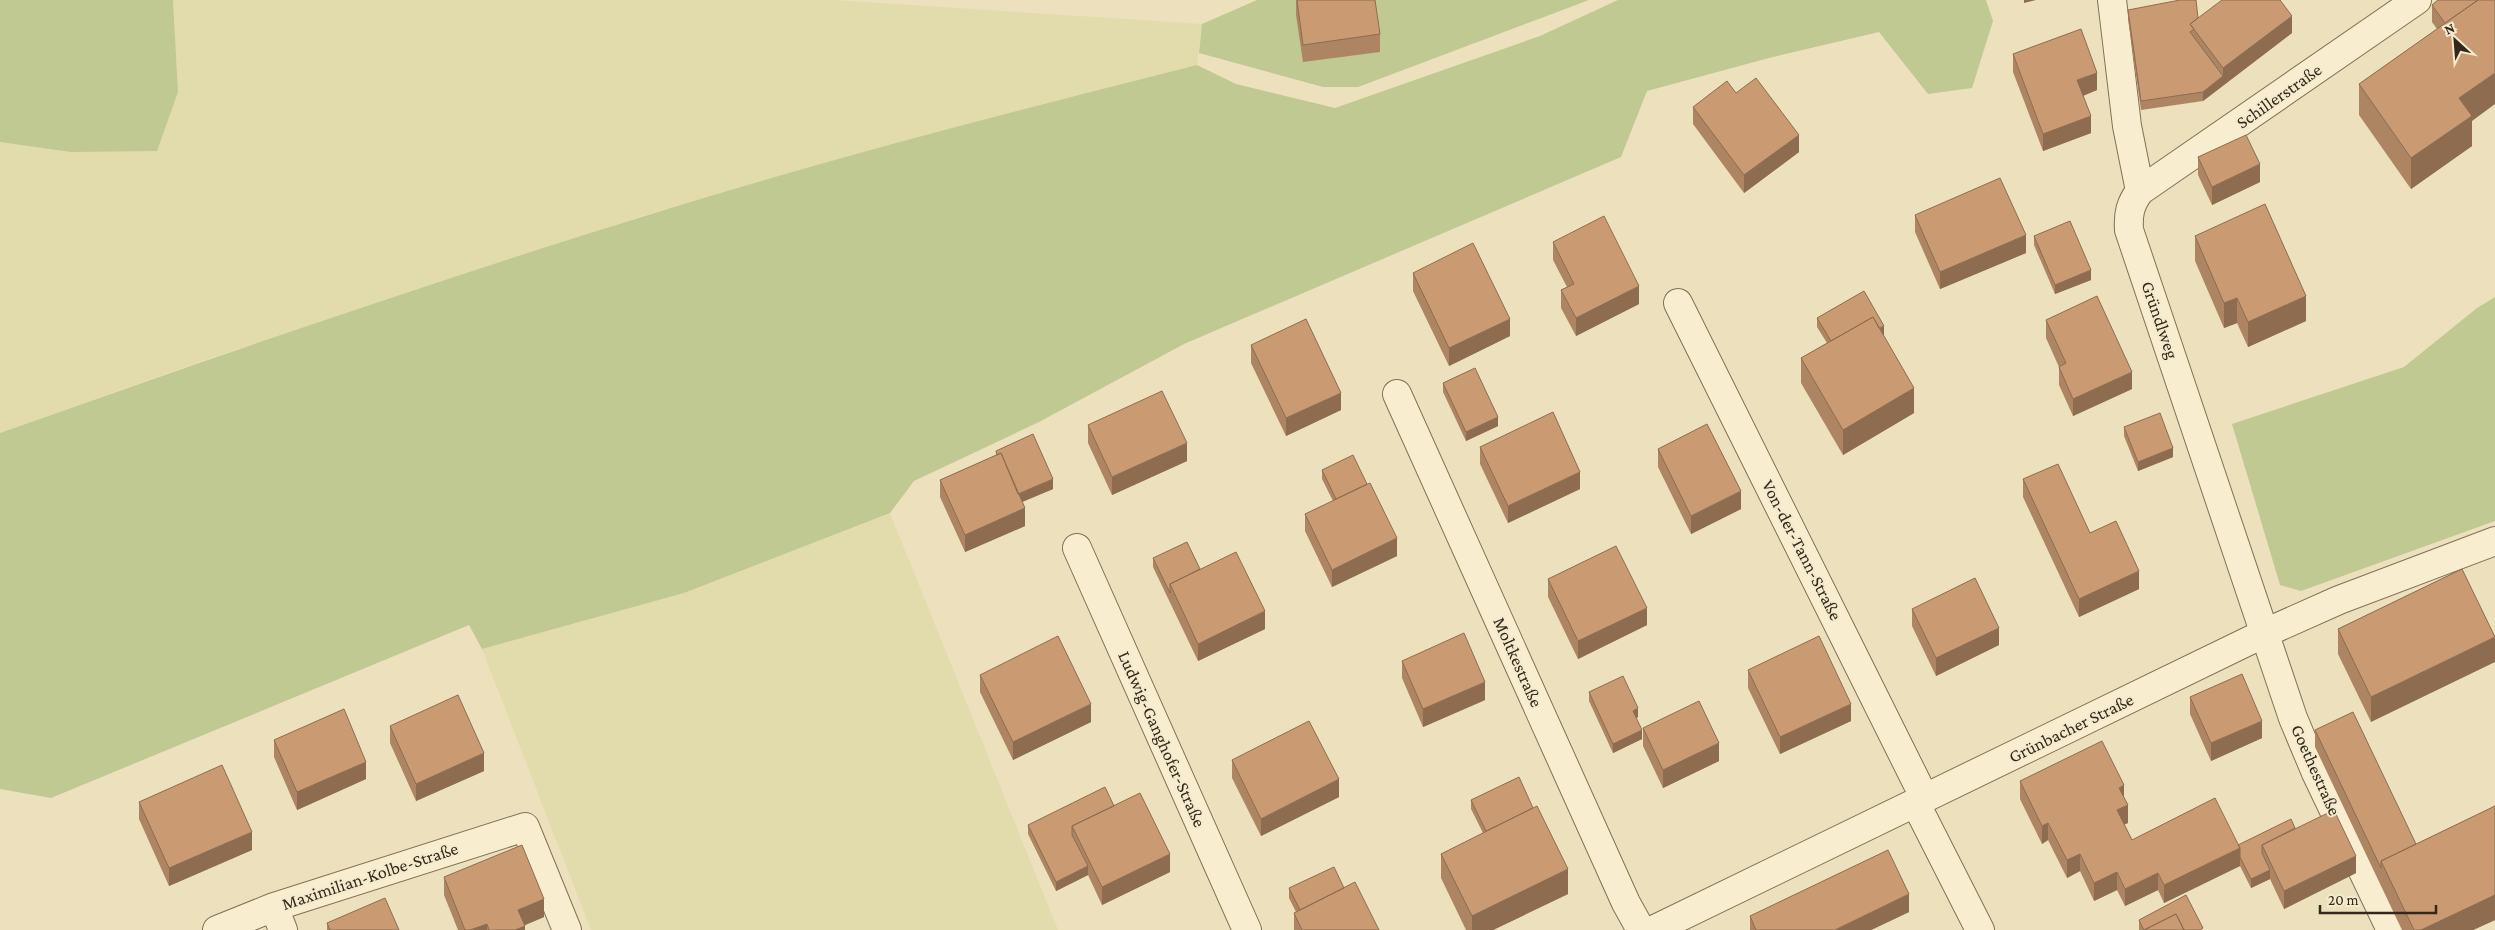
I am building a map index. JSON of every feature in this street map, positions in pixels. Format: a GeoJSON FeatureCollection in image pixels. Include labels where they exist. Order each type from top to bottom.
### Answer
{"type":"FeatureCollection","features":[{"type":"Feature","properties":{"kind":"street"},"geometry":{"type":"LineString","coordinates":[[2112,0],[2127,126],[2140,191]]}},
{"type":"Feature","properties":{"kind":"street","name":"Schillerstraße"},"geometry":{"type":"LineString","coordinates":[[2140,191],[2417,0]]}},
{"type":"Feature","properties":{"kind":"street","name":"Gründlweg"},"geometry":{"type":"LineString","coordinates":[[2140,191],[2132,202],[2128,215],[2130,230],[2265,633]]}},
{"type":"Feature","properties":{"kind":"street","name":"Von-der-Tann-Straße"},"geometry":{"type":"LineString","coordinates":[[1678,302],[1980,930]]}},
{"type":"Feature","properties":{"kind":"street","name":"Moltkestraße"},"geometry":{"type":"LineString","coordinates":[[1397,394],[1626,903],[1641,930]]}},
{"type":"Feature","properties":{"kind":"street","name":"Grünbacher Straße"},"geometry":{"type":"LineString","coordinates":[[1654,930],[2265,633],[2339,600],[2495,541]]}},
{"type":"Feature","properties":{"kind":"street","name":"Ludwig-Ganghofer-Straße"},"geometry":{"type":"LineString","coordinates":[[1077,548],[1247,930]]}},
{"type":"Feature","properties":{"kind":"street","name":"Goethestraße"},"geometry":{"type":"LineString","coordinates":[[2265,633],[2293,718],[2312,766],[2390,930]]}},
{"type":"Feature","properties":{"kind":"street","name":"Maximilian-Kolbe-Straße"},"geometry":{"type":"LineString","coordinates":[[217,930],[279,918],[525,827],[567,930]]}},
{"type":"Feature","properties":{"kind":"shaded area"},"geometry":{"type":"Polygon","coordinates":[[[173,0],[833,0],[1202,24],[1197,65],[942,131],[646,215],[202,361],[0,433],[0,142],[178,92],[173,0]]]}},
{"type":"Feature","properties":{"kind":"shaded area"},"geometry":{"type":"Polygon","coordinates":[[[890,513],[1058,930],[591,930],[482,649],[684,593],[890,513]]]}},
{"type":"Feature","properties":{"kind":"green space"},"geometry":{"type":"Polygon","coordinates":[[[0,0],[173,0],[178,92],[157,151],[71,152],[0,142],[0,0]]]}},
{"type":"Feature","properties":{"kind":"green space"},"geometry":{"type":"Polygon","coordinates":[[[1257,0],[1589,0],[1358,87],[1323,87],[1199,53],[1202,24],[1257,0]]]}},
{"type":"Feature","properties":{"kind":"green space"},"geometry":{"type":"Polygon","coordinates":[[[1618,0],[1986,0],[1993,21],[1972,88],[1928,94],[1879,32],[1769,58],[1647,91],[1621,157],[1184,344],[1039,422],[914,481],[890,513],[684,593],[482,649],[469,625],[51,798],[0,789],[0,433],[402,294],[564,241],[782,175],[1058,100],[1197,65],[1236,84],[1335,108],[1540,36],[1618,0]]]}},
{"type":"Feature","properties":{"kind":"green space"},"geometry":{"type":"Polygon","coordinates":[[[2495,297],[2495,521],[2301,591],[2280,585],[2232,424],[2404,367],[2477,308],[2495,297]]]}},
{"type":"Feature","properties":{"kind":"building"},"geometry":{"type":"Polygon","coordinates":[[[1297,0],[1375,0],[1380,34],[1303,45],[1297,0]]]}},
{"type":"Feature","properties":{"kind":"building"},"geometry":{"type":"Polygon","coordinates":[[[2180,0],[2196,0],[2198,18],[2190,24],[2194,29],[2190,32],[2223,76],[2203,92],[2141,101],[2128,10],[2180,0]]]}},
{"type":"Feature","properties":{"kind":"building"},"geometry":{"type":"Polygon","coordinates":[[[2222,0],[2280,0],[2292,16],[2223,68],[2190,24],[2222,0]]]}},
{"type":"Feature","properties":{"kind":"building"},"geometry":{"type":"Polygon","coordinates":[[[2438,0],[2478,0],[2445,23],[2432,5],[2438,0]]]}},
{"type":"Feature","properties":{"kind":"building"},"geometry":{"type":"Polygon","coordinates":[[[2478,0],[2495,0],[2495,73],[2459,98],[2472,116],[2411,158],[2359,84],[2478,0]]]}},
{"type":"Feature","properties":{"kind":"building"},"geometry":{"type":"Polygon","coordinates":[[[2081,29],[2097,73],[2077,80],[2091,116],[2043,134],[2013,54],[2081,29]]]}},
{"type":"Feature","properties":{"kind":"building"},"geometry":{"type":"Polygon","coordinates":[[[1756,78],[1799,135],[1744,175],[1693,107],[1727,81],[1736,93],[1756,78]]]}},
{"type":"Feature","properties":{"kind":"building"},"geometry":{"type":"Polygon","coordinates":[[[2246,135],[2260,164],[2212,187],[2198,157],[2246,135]]]}},
{"type":"Feature","properties":{"kind":"building"},"geometry":{"type":"Polygon","coordinates":[[[2000,178],[2026,235],[1940,272],[1915,215],[2000,178]]]}},
{"type":"Feature","properties":{"kind":"building"},"geometry":{"type":"Polygon","coordinates":[[[2265,204],[2306,296],[2248,322],[2237,298],[2224,303],[2195,236],[2265,204]]]}},
{"type":"Feature","properties":{"kind":"building"},"geometry":{"type":"Polygon","coordinates":[[[1604,216],[1639,286],[1576,318],[1561,290],[1574,284],[1553,242],[1604,216]]]}},
{"type":"Feature","properties":{"kind":"building"},"geometry":{"type":"Polygon","coordinates":[[[2070,221],[2091,270],[2055,285],[2034,236],[2070,221]]]}},
{"type":"Feature","properties":{"kind":"building"},"geometry":{"type":"Polygon","coordinates":[[[1473,243],[1510,319],[1449,348],[1413,273],[1473,243]]]}},
{"type":"Feature","properties":{"kind":"building"},"geometry":{"type":"Polygon","coordinates":[[[1864,291],[1884,326],[1879,328],[1873,317],[1831,341],[1817,318],[1864,291]]]}},
{"type":"Feature","properties":{"kind":"building"},"geometry":{"type":"Polygon","coordinates":[[[2097,296],[2132,372],[2073,399],[2059,367],[2066,363],[2046,320],[2097,296]]]}},
{"type":"Feature","properties":{"kind":"building"},"geometry":{"type":"Polygon","coordinates":[[[1873,317],[1914,388],[1843,430],[1801,358],[1873,317]]]}},
{"type":"Feature","properties":{"kind":"building"},"geometry":{"type":"Polygon","coordinates":[[[1306,319],[1341,393],[1286,418],[1251,345],[1306,319]]]}},
{"type":"Feature","properties":{"kind":"building"},"geometry":{"type":"Polygon","coordinates":[[[1475,368],[1498,417],[1466,432],[1443,383],[1475,368]]]}},
{"type":"Feature","properties":{"kind":"building"},"geometry":{"type":"Polygon","coordinates":[[[1162,391],[1187,443],[1112,477],[1088,425],[1162,391]]]}},
{"type":"Feature","properties":{"kind":"building"},"geometry":{"type":"Polygon","coordinates":[[[1553,412],[1580,472],[1508,506],[1480,447],[1553,412]]]}},
{"type":"Feature","properties":{"kind":"building"},"geometry":{"type":"Polygon","coordinates":[[[2160,413],[2173,448],[2138,462],[2124,427],[2160,413]]]}},
{"type":"Feature","properties":{"kind":"building"},"geometry":{"type":"Polygon","coordinates":[[[1707,424],[1741,491],[1691,516],[1658,449],[1707,424]]]}},
{"type":"Feature","properties":{"kind":"building"},"geometry":{"type":"Polygon","coordinates":[[[1033,434],[1053,479],[1018,494],[1001,453],[997,455],[996,451],[1033,434]]]}},
{"type":"Feature","properties":{"kind":"building"},"geometry":{"type":"Polygon","coordinates":[[[1001,453],[1025,508],[965,535],[940,480],[1001,453]]]}},
{"type":"Feature","properties":{"kind":"building"},"geometry":{"type":"Polygon","coordinates":[[[1353,455],[1367,484],[1336,499],[1322,470],[1353,455]]]}},
{"type":"Feature","properties":{"kind":"building"},"geometry":{"type":"Polygon","coordinates":[[[2058,464],[2090,533],[2116,521],[2139,571],[2079,599],[2023,479],[2058,464]]]}},
{"type":"Feature","properties":{"kind":"building"},"geometry":{"type":"Polygon","coordinates":[[[1370,483],[1397,538],[1332,570],[1305,514],[1370,483]]]}},
{"type":"Feature","properties":{"kind":"building"},"geometry":{"type":"Polygon","coordinates":[[[1187,542],[1200,569],[1170,584],[1170,593],[1153,558],[1187,542]]]}},
{"type":"Feature","properties":{"kind":"building"},"geometry":{"type":"Polygon","coordinates":[[[1616,546],[1647,608],[1578,641],[1548,579],[1616,546]]]}},
{"type":"Feature","properties":{"kind":"building"},"geometry":{"type":"Polygon","coordinates":[[[1236,552],[1265,611],[1198,644],[1170,584],[1236,552]]]}},
{"type":"Feature","properties":{"kind":"building"},"geometry":{"type":"Polygon","coordinates":[[[2462,569],[2495,637],[2371,697],[2338,629],[2462,569]]]}},
{"type":"Feature","properties":{"kind":"building"},"geometry":{"type":"Polygon","coordinates":[[[1975,578],[1999,628],[1936,658],[1912,609],[1975,578]]]}},
{"type":"Feature","properties":{"kind":"building"},"geometry":{"type":"Polygon","coordinates":[[[1464,633],[1485,682],[1423,709],[1402,661],[1464,633]]]}},
{"type":"Feature","properties":{"kind":"building"},"geometry":{"type":"Polygon","coordinates":[[[1058,636],[1091,704],[1013,742],[980,675],[1058,636]]]}},
{"type":"Feature","properties":{"kind":"building"},"geometry":{"type":"Polygon","coordinates":[[[1819,636],[1851,704],[1780,737],[1748,670],[1819,636]]]}},
{"type":"Feature","properties":{"kind":"building"},"geometry":{"type":"Polygon","coordinates":[[[2242,674],[2262,721],[2211,743],[2190,697],[2242,674]]]}},
{"type":"Feature","properties":{"kind":"building"},"geometry":{"type":"Polygon","coordinates":[[[1623,676],[1638,708],[1633,711],[1642,730],[1613,744],[1589,692],[1623,676]]]}},
{"type":"Feature","properties":{"kind":"building"},"geometry":{"type":"Polygon","coordinates":[[[458,695],[484,753],[416,784],[390,726],[458,695]]]}},
{"type":"Feature","properties":{"kind":"building"},"geometry":{"type":"Polygon","coordinates":[[[1699,701],[1719,743],[1663,770],[1643,728],[1699,701]]]}},
{"type":"Feature","properties":{"kind":"building"},"geometry":{"type":"Polygon","coordinates":[[[344,709],[366,762],[297,792],[274,740],[344,709]]]}},
{"type":"Feature","properties":{"kind":"building"},"geometry":{"type":"Polygon","coordinates":[[[2353,712],[2416,844],[2381,861],[2381,868],[2315,730],[2353,712]]]}},
{"type":"Feature","properties":{"kind":"building"},"geometry":{"type":"Polygon","coordinates":[[[1309,721],[1339,779],[1261,819],[1232,760],[1309,721]]]}},
{"type":"Feature","properties":{"kind":"building"},"geometry":{"type":"Polygon","coordinates":[[[2102,741],[2124,785],[2119,788],[2128,805],[2117,810],[2132,840],[2215,798],[2240,848],[2164,885],[2158,873],[2125,889],[2117,872],[2094,883],[2080,854],[2067,860],[2048,823],[2042,826],[2020,781],[2102,741]]]}},
{"type":"Feature","properties":{"kind":"building"},"geometry":{"type":"Polygon","coordinates":[[[222,765],[252,832],[169,868],[139,802],[222,765]]]}},
{"type":"Feature","properties":{"kind":"building"},"geometry":{"type":"Polygon","coordinates":[[[1519,777],[1533,808],[1486,831],[1471,800],[1519,777]]]}},
{"type":"Feature","properties":{"kind":"building"},"geometry":{"type":"Polygon","coordinates":[[[1105,787],[1114,806],[1072,826],[1072,835],[1088,866],[1056,882],[1028,825],[1105,787]]]}},
{"type":"Feature","properties":{"kind":"building"},"geometry":{"type":"Polygon","coordinates":[[[1140,793],[1170,854],[1102,887],[1072,826],[1140,793]]]}},
{"type":"Feature","properties":{"kind":"building"},"geometry":{"type":"Polygon","coordinates":[[[1537,806],[1568,869],[1472,916],[1441,854],[1537,806]]]}},
{"type":"Feature","properties":{"kind":"building"},"geometry":{"type":"Polygon","coordinates":[[[2495,806],[2495,895],[2421,930],[2414,930],[2381,861],[2495,806]]]}},
{"type":"Feature","properties":{"kind":"building"},"geometry":{"type":"Polygon","coordinates":[[[2334,810],[2356,856],[2284,891],[2262,845],[2334,810]]]}},
{"type":"Feature","properties":{"kind":"building"},"geometry":{"type":"Polygon","coordinates":[[[2291,819],[2295,828],[2262,845],[2262,853],[2270,870],[2251,879],[2240,857],[2238,845],[2291,819]]]}},
{"type":"Feature","properties":{"kind":"building"},"geometry":{"type":"Polygon","coordinates":[[[522,845],[544,899],[518,910],[525,926],[515,930],[489,930],[487,924],[465,930],[444,877],[522,845]]]}},
{"type":"Feature","properties":{"kind":"building"},"geometry":{"type":"Polygon","coordinates":[[[1888,850],[1909,894],[1835,930],[1756,930],[1750,916],[1888,850]]]}},
{"type":"Feature","properties":{"kind":"building"},"geometry":{"type":"Polygon","coordinates":[[[1334,867],[1344,888],[1300,910],[1289,888],[1334,867]]]}},
{"type":"Feature","properties":{"kind":"building"},"geometry":{"type":"Polygon","coordinates":[[[1355,882],[1379,930],[1302,930],[1294,913],[1355,882]]]}},
{"type":"Feature","properties":{"kind":"building"},"geometry":{"type":"Polygon","coordinates":[[[2186,895],[2203,928],[2200,930],[2184,930],[2176,914],[2144,930],[2139,920],[2186,895]]]}},
{"type":"Feature","properties":{"kind":"building"},"geometry":{"type":"Polygon","coordinates":[[[385,898],[399,930],[330,930],[327,923],[385,898]]]}},
{"type":"Feature","properties":{"kind":"building"},"geometry":{"type":"Polygon","coordinates":[[[2176,914],[2184,930],[2144,930],[2176,914]]]}}]}
